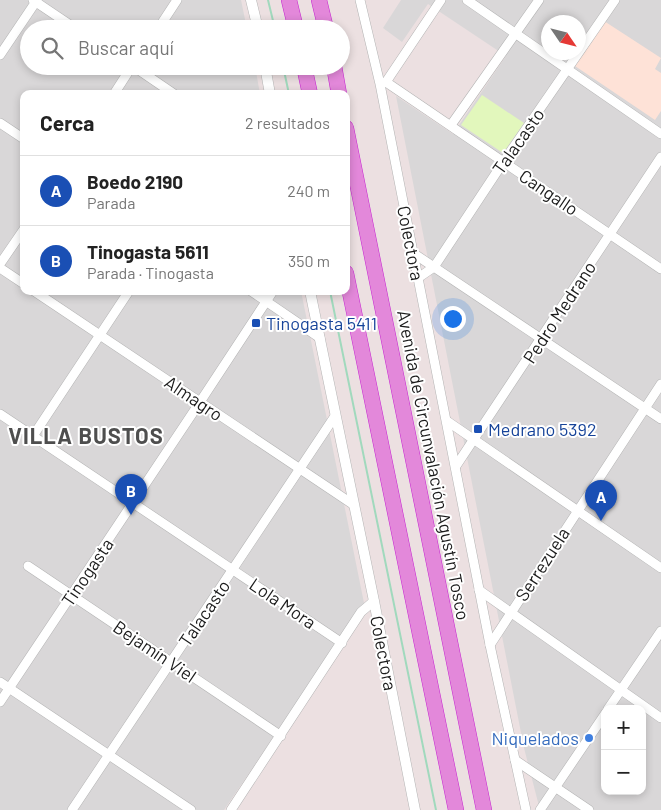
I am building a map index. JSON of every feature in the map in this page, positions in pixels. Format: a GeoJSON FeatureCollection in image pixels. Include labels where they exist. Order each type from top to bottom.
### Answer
{"type":"FeatureCollection","features":[{"type":"Feature","properties":{"kind":"highway"},"geometry":{"type":"LineString","coordinates":[[290,0],[294,20]]}},
{"type":"Feature","properties":{"kind":"highway"},"geometry":{"type":"LineString","coordinates":[[319,0],[324,20]]}},
{"type":"Feature","properties":{"kind":"highway"},"geometry":{"type":"LineString","coordinates":[[306,75],[309,90]]}},
{"type":"Feature","properties":{"kind":"highway"},"geometry":{"type":"LineString","coordinates":[[336,75],[338,90]]}},
{"type":"Feature","properties":{"kind":"highway","name":"Avenida de Circunvalación Agustín Tosco"},"geometry":{"type":"LineString","coordinates":[[350,148],[484,810]]}},
{"type":"Feature","properties":{"kind":"highway"},"geometry":{"type":"LineString","coordinates":[[350,293],[456,810]]}},
{"type":"Feature","properties":{"kind":"street"},"geometry":{"type":"LineString","coordinates":[[164,20],[177,0]]}},
{"type":"Feature","properties":{"kind":"street"},"geometry":{"type":"LineString","coordinates":[[251,0],[256,20]]}},
{"type":"Feature","properties":{"kind":"street","name":"Colectora"},"geometry":{"type":"LineString","coordinates":[[360,0],[383,83],[413,253],[490,645],[526,810]]}},
{"type":"Feature","properties":{"kind":"street"},"geometry":{"type":"LineString","coordinates":[[383,83],[441,0]]}},
{"type":"Feature","properties":{"kind":"street"},"geometry":{"type":"LineString","coordinates":[[466,0],[661,134]]}},
{"type":"Feature","properties":{"kind":"street"},"geometry":{"type":"LineString","coordinates":[[452,125],[539,0]]}},
{"type":"Feature","properties":{"kind":"street","name":"Talacasto"},"geometry":{"type":"LineString","coordinates":[[418,278],[434,266],[504,161],[616,0]]}},
{"type":"Feature","properties":{"kind":"street"},"geometry":{"type":"LineString","coordinates":[[23,20],[35,1],[63,20]]}},
{"type":"Feature","properties":{"kind":"street"},"geometry":{"type":"LineString","coordinates":[[0,55],[20,24]]}},
{"type":"Feature","properties":{"kind":"street"},"geometry":{"type":"LineString","coordinates":[[117,90],[126,75]]}},
{"type":"Feature","properties":{"kind":"street"},"geometry":{"type":"LineString","coordinates":[[146,75],[168,90]]}},
{"type":"Feature","properties":{"kind":"street"},"geometry":{"type":"LineString","coordinates":[[266,75],[269,90]]}},
{"type":"Feature","properties":{"kind":"street","name":"Cangallo"},"geometry":{"type":"LineString","coordinates":[[383,83],[452,125],[661,269]]}},
{"type":"Feature","properties":{"kind":"street"},"geometry":{"type":"LineString","coordinates":[[0,123],[20,136]]}},
{"type":"Feature","properties":{"kind":"street","name":"Pedro Medrano"},"geometry":{"type":"LineString","coordinates":[[456,466],[661,157]]}},
{"type":"Feature","properties":{"kind":"street"},"geometry":{"type":"LineString","coordinates":[[0,264],[20,235]]}},
{"type":"Feature","properties":{"kind":"street"},"geometry":{"type":"LineString","coordinates":[[413,253],[661,418]]}},
{"type":"Feature","properties":{"kind":"street"},"geometry":{"type":"LineString","coordinates":[[0,268],[20,281]]}},
{"type":"Feature","properties":{"kind":"street","name":"Almagro"},"geometry":{"type":"LineString","coordinates":[[40,295],[354,505]]}},
{"type":"Feature","properties":{"kind":"street"},"geometry":{"type":"LineString","coordinates":[[33,436],[126,295]]}},
{"type":"Feature","properties":{"kind":"street"},"geometry":{"type":"LineString","coordinates":[[256,295],[320,338]]}},
{"type":"Feature","properties":{"kind":"street","name":"Tinogasta"},"geometry":{"type":"LineString","coordinates":[[0,702],[270,295]]}},
{"type":"Feature","properties":{"kind":"street","name":"Colectora"},"geometry":{"type":"LineString","coordinates":[[311,295],[415,810]]}},
{"type":"Feature","properties":{"kind":"street","name":"Serrezuela"},"geometry":{"type":"LineString","coordinates":[[490,645],[661,384]]}},
{"type":"Feature","properties":{"kind":"street","name":"Lola Mora"},"geometry":{"type":"LineString","coordinates":[[0,414],[342,643]]}},
{"type":"Feature","properties":{"kind":"street","name":"Talacasto"},"geometry":{"type":"LineString","coordinates":[[72,810],[335,416]]}},
{"type":"Feature","properties":{"kind":"street"},"geometry":{"type":"LineString","coordinates":[[446,421],[661,568]]}},
{"type":"Feature","properties":{"kind":"street","name":"Bejamín Viel"},"geometry":{"type":"LineString","coordinates":[[28,566],[281,736]]}},
{"type":"Feature","properties":{"kind":"street"},"geometry":{"type":"LineString","coordinates":[[480,590],[661,718]]}},
{"type":"Feature","properties":{"kind":"street"},"geometry":{"type":"LineString","coordinates":[[231,810],[361,612],[374,601]]}},
{"type":"Feature","properties":{"kind":"street"},"geometry":{"type":"LineString","coordinates":[[611,705],[661,631]]}},
{"type":"Feature","properties":{"kind":"street"},"geometry":{"type":"LineString","coordinates":[[0,682],[192,810]]}},
{"type":"Feature","properties":{"kind":"street"},"geometry":{"type":"LineString","coordinates":[[543,808],[601,720]]}},
{"type":"Feature","properties":{"kind":"street"},"geometry":{"type":"LineString","coordinates":[[515,760],[589,810]]}},
{"type":"Feature","properties":{"kind":"shaded area"},"geometry":{"type":"Polygon","coordinates":[[[0,0],[241,0],[245,20],[20,20],[20,75],[257,75],[259,90],[20,90],[20,295],[302,295],[364,603],[224,810],[0,810],[0,0]]]}},
{"type":"Feature","properties":{"kind":"shaded area"},"geometry":{"type":"Polygon","coordinates":[[[401,0],[661,0],[661,810],[540,810],[524,748],[396,96],[453,134],[506,56],[428,4],[402,42],[383,28],[401,0]]]}},
{"type":"Feature","properties":{"kind":"shaded area"},"geometry":{"type":"Polygon","coordinates":[[[604,21],[661,58],[655,69],[661,73],[661,111],[655,120],[575,66],[579,60],[586,60],[586,49],[604,21]]]}},
{"type":"Feature","properties":{"kind":"green space"},"geometry":{"type":"Polygon","coordinates":[[[482,95],[524,123],[503,153],[461,125],[482,95]]]}},
{"type":"Feature","properties":{"kind":"waterway"},"geometry":{"type":"LineString","coordinates":[[268,0],[273,20]]}},
{"type":"Feature","properties":{"kind":"waterway"},"geometry":{"type":"LineString","coordinates":[[285,75],[288,90]]}},
{"type":"Feature","properties":{"kind":"waterway"},"geometry":{"type":"LineString","coordinates":[[331,295],[436,810]]}},
{"type":"Feature","properties":{"kind":"place","name":"Tinogasta 5411"},"geometry":{"type":"Point","coordinates":[256,323]}},
{"type":"Feature","properties":{"kind":"place","name":"Medrano 5392"},"geometry":{"type":"Point","coordinates":[478,429]}},
{"type":"Feature","properties":{"kind":"place","name":"Tinogasta 5611"},"geometry":{"type":"Point","coordinates":[131,515]}},
{"type":"Feature","properties":{"kind":"place","name":"Boedo 2190"},"geometry":{"type":"Point","coordinates":[601,521]}},
{"type":"Feature","properties":{"kind":"place","name":"Niquelados"},"geometry":{"type":"Point","coordinates":[589,738]}},
{"type":"Feature","properties":{"kind":"district","name":"VILLA BUSTOS"},"geometry":{"type":"Point","coordinates":[86,435]}}]}
